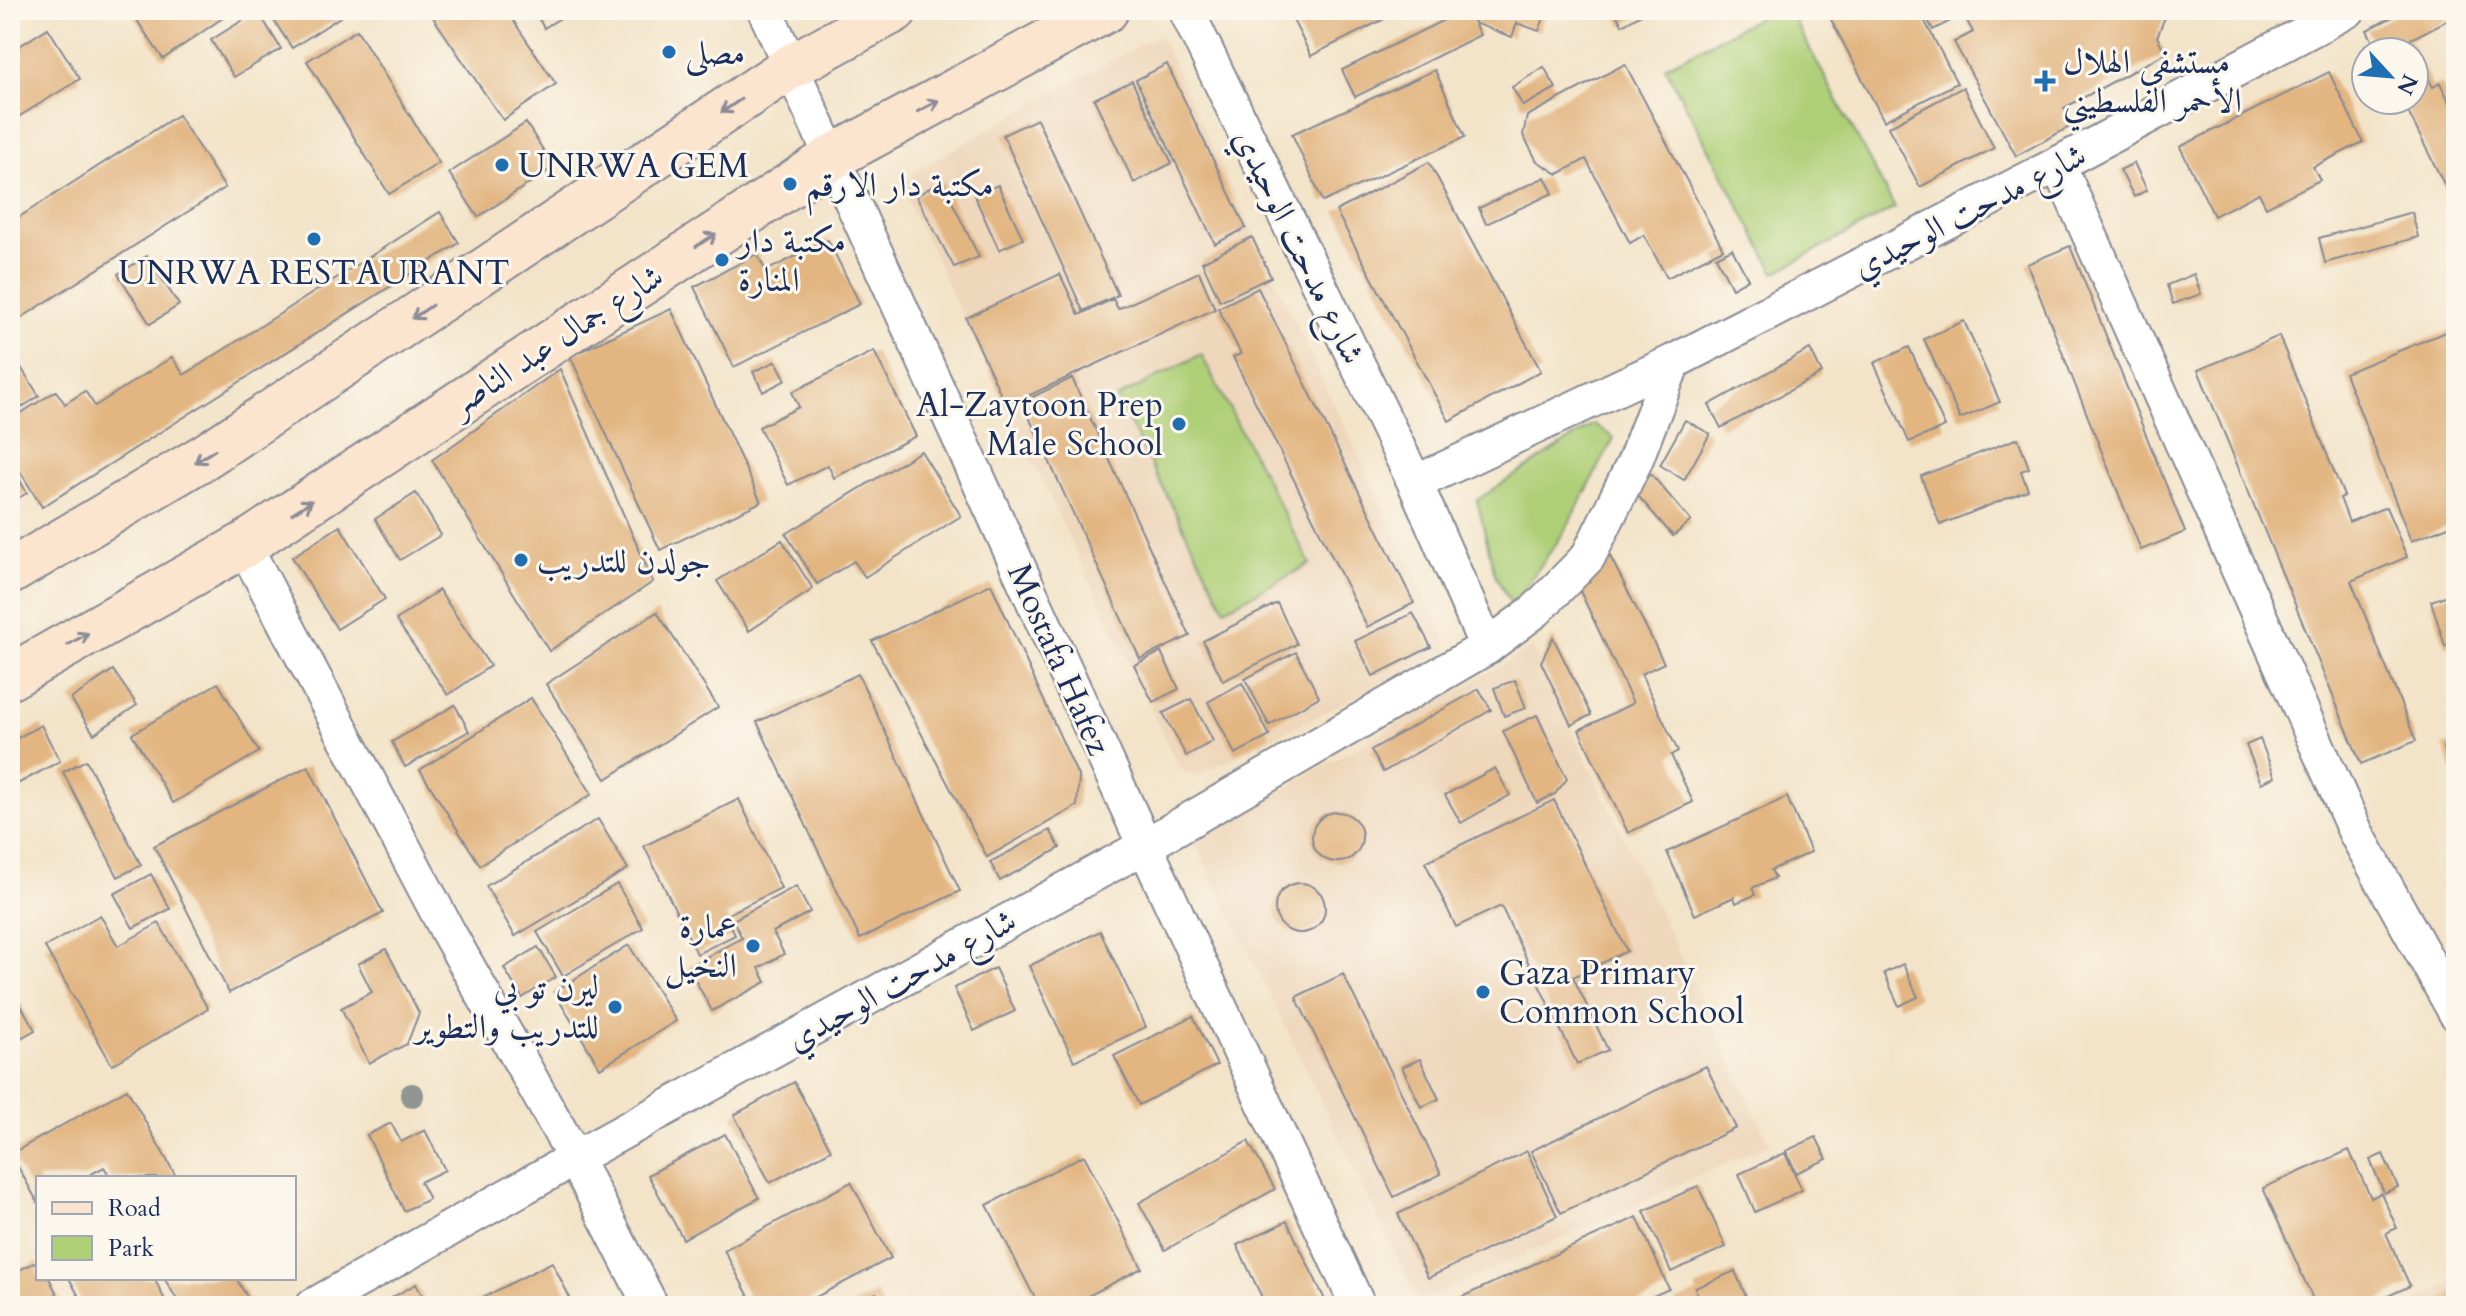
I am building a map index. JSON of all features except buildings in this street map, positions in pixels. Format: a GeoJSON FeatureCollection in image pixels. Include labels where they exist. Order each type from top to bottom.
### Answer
{"type":"FeatureCollection","features":[{"type":"Feature","properties":{"kind":"main road"},"geometry":{"type":"LineString","coordinates":[[10,572],[204,457],[790,67],[895,10]]}},
{"type":"Feature","properties":{"kind":"main road","name":"شارع جمال عبد الناصر"},"geometry":{"type":"LineString","coordinates":[[10,677],[244,545],[833,157],[1106,10]]}},
{"type":"Feature","properties":{"kind":"street","name":"Mostafa Hafez"},"geometry":{"type":"LineString","coordinates":[[765,10],[1358,1306]]}},
{"type":"Feature","properties":{"kind":"street","name":"شارع مدحت الوحيدي"},"geometry":{"type":"LineString","coordinates":[[1186,10],[1415,483],[1487,647]]}},
{"type":"Feature","properties":{"kind":"street","name":"شارع مدحت الوحيدي"},"geometry":{"type":"LineString","coordinates":[[1415,483],[1673,362],[2058,164],[2298,21],[2348,10]]}},
{"type":"Feature","properties":{"kind":"street"},"geometry":{"type":"LineString","coordinates":[[2058,164],[2356,833],[2456,1013]]}},
{"type":"Feature","properties":{"kind":"street","name":"شارع مدحت الوحيدي"},"geometry":{"type":"LineString","coordinates":[[313,1306],[575,1158],[1145,846],[1487,647],[1536,610],[1588,557],[1635,461],[1673,362]]}},
{"type":"Feature","properties":{"kind":"street"},"geometry":{"type":"LineString","coordinates":[[244,545],[448,932],[575,1158],[651,1306]]}},
{"type":"Feature","properties":{"kind":"shaded area","name":"Al-Zaytoon Prep Male School"},"geometry":{"type":"Polygon","coordinates":[[[1159,34],[1450,649],[1197,776],[1185,773],[1176,761],[907,200],[907,185],[915,171],[1159,34]]]}},
{"type":"Feature","properties":{"kind":"shaded area","name":"Gaza Primary Common School"},"geometry":{"type":"Polygon","coordinates":[[[1533,647],[1770,1144],[1419,1302],[1194,840],[1533,647]]]}},
{"type":"Feature","properties":{"kind":"shaded area"},"geometry":{"type":"Polygon","coordinates":[[[2456,1280],[2456,1306],[2408,1306],[2456,1280]]]}},
{"type":"Feature","properties":{"kind":"green space"},"geometry":{"type":"Polygon","coordinates":[[[1772,10],[1789,10],[1895,208],[1775,273],[1665,67],[1772,10]]]}},
{"type":"Feature","properties":{"kind":"green space"},"geometry":{"type":"Polygon","coordinates":[[[1201,354],[1310,564],[1225,609],[1117,398],[1201,354]]]}},
{"type":"Feature","properties":{"kind":"green space"},"geometry":{"type":"Polygon","coordinates":[[[1594,424],[1614,438],[1565,531],[1512,606],[1495,575],[1477,500],[1594,424]]]}},
{"type":"Feature","properties":{"kind":"place","name":"مصلى"},"geometry":{"type":"Point","coordinates":[669,52]}},
{"type":"Feature","properties":{"kind":"place","name":"مستشفى الهلال الأحمر الفلسطيني"},"geometry":{"type":"Point","coordinates":[2045,81]}},
{"type":"Feature","properties":{"kind":"place","name":"UNRWA GEM"},"geometry":{"type":"Point","coordinates":[502,165]}},
{"type":"Feature","properties":{"kind":"place","name":"مكتبة دار الارقم"},"geometry":{"type":"Point","coordinates":[790,184]}},
{"type":"Feature","properties":{"kind":"place","name":"UNRWA RESTAURANT"},"geometry":{"type":"Point","coordinates":[314,239]}},
{"type":"Feature","properties":{"kind":"place","name":"مكتبة دار المنارة"},"geometry":{"type":"Point","coordinates":[722,260]}},
{"type":"Feature","properties":{"kind":"place","name":"Al-Zaytoon Prep Male School"},"geometry":{"type":"Point","coordinates":[1179,424]}},
{"type":"Feature","properties":{"kind":"place","name":"جولدن للتدريب"},"geometry":{"type":"Point","coordinates":[521,560]}},
{"type":"Feature","properties":{"kind":"place","name":"عمارة النخيل"},"geometry":{"type":"Point","coordinates":[753,946]}},
{"type":"Feature","properties":{"kind":"place","name":"Gaza Primary Common School"},"geometry":{"type":"Point","coordinates":[1483,992]}},
{"type":"Feature","properties":{"kind":"place","name":"ليرن تو بي للتدريب والتطوير"},"geometry":{"type":"Point","coordinates":[615,1007]}}]}
